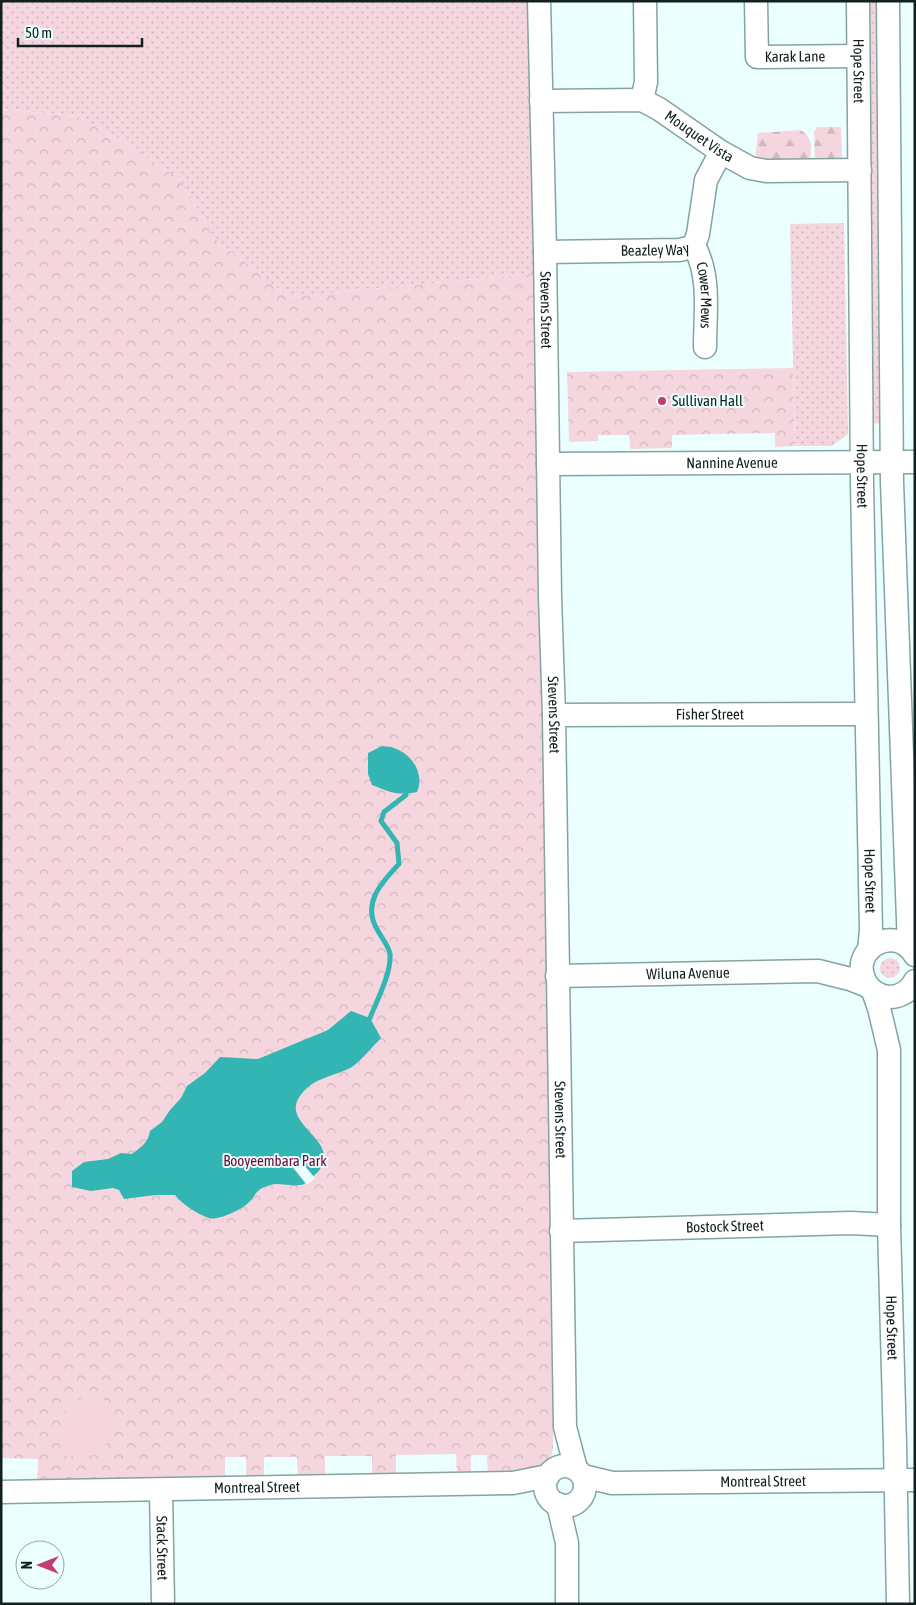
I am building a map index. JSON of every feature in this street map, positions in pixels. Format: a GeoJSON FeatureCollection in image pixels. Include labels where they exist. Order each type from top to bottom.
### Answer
{"type":"FeatureCollection","features":[{"type":"Feature","properties":{"kind":"street","name":"Stevens Street"},"geometry":{"type":"LineString","coordinates":[[539,1],[554,715],[567,1604]]}},
{"type":"Feature","properties":{"kind":"street"},"geometry":{"type":"LineString","coordinates":[[541,101],[642,100],[646,82],[645,1]]}},
{"type":"Feature","properties":{"kind":"street","name":"Karak Lane"},"geometry":{"type":"LineString","coordinates":[[756,1],[757,57],[858,56]]}},
{"type":"Feature","properties":{"kind":"street","name":"Hope Street"},"geometry":{"type":"LineString","coordinates":[[858,1],[862,463],[872,930],[862,967],[863,977],[871,989],[879,1008],[889,1050],[889,1225],[906,1480],[898,1604]]}},
{"type":"Feature","properties":{"kind":"street","name":"Hope Street"},"geometry":{"type":"LineString","coordinates":[[888,1],[891,463],[913,953]]}},
{"type":"Feature","properties":{"kind":"street","name":"Mouquet Vista"},"geometry":{"type":"LineString","coordinates":[[642,100],[659,109],[721,152],[750,168],[766,171],[860,170]]}},
{"type":"Feature","properties":{"kind":"street","name":"Beazley Way"},"geometry":{"type":"LineString","coordinates":[[545,252],[680,250],[694,246],[698,234],[706,180],[721,152]]}},
{"type":"Feature","properties":{"kind":"street","name":"Cower Mews"},"geometry":{"type":"LineString","coordinates":[[694,246],[700,257],[704,272],[705,347]]}},
{"type":"Feature","properties":{"kind":"street","name":"Nannine Avenue"},"geometry":{"type":"LineString","coordinates":[[548,464],[915,462]]}},
{"type":"Feature","properties":{"kind":"street","name":"Fisher Street"},"geometry":{"type":"LineString","coordinates":[[554,715],[866,714]]}},
{"type":"Feature","properties":{"kind":"street","name":"Wiluna Avenue"},"geometry":{"type":"LineString","coordinates":[[818,971],[866,954],[874,945],[888,940],[896,941],[913,953]]}},
{"type":"Feature","properties":{"kind":"street","name":"Wiluna Avenue"},"geometry":{"type":"LineString","coordinates":[[557,976],[818,971],[850,979],[887,997],[911,986]]}},
{"type":"Feature","properties":{"kind":"street","name":"Hope Street"},"geometry":{"type":"LineString","coordinates":[[889,1050],[911,986]]}},
{"type":"Feature","properties":{"kind":"street","name":"Bostock Street"},"geometry":{"type":"LineString","coordinates":[[561,1230],[851,1223],[889,1225]]}},
{"type":"Feature","properties":{"kind":"street","name":"Montreal Street"},"geometry":{"type":"LineString","coordinates":[[1,1492],[514,1483],[566,1486],[612,1483],[906,1480]]}},
{"type":"Feature","properties":{"kind":"street","name":"Stack Street"},"geometry":{"type":"LineString","coordinates":[[161,1490],[163,1604]]}},
{"type":"Feature","properties":{"kind":"green space"},"geometry":{"type":"Polygon","coordinates":[[[1,1],[527,1],[535,273],[289,297],[214,238],[180,179],[116,137],[77,116],[1,109],[1,1]]]}},
{"type":"Feature","properties":{"kind":"green space"},"geometry":{"type":"Polygon","coordinates":[[[867,1],[885,1],[887,424],[871,423],[867,1]]]}},
{"type":"Feature","properties":{"kind":"green space","name":"Booyeembara Park"},"geometry":{"type":"Polygon","coordinates":[[[1,109],[77,116],[116,137],[180,179],[214,238],[289,297],[535,273],[553,1377],[553,1449],[549,1464],[543,1469],[488,1475],[487,1455],[471,1455],[471,1476],[457,1476],[456,1454],[396,1455],[396,1476],[372,1477],[372,1456],[325,1456],[325,1478],[298,1478],[297,1457],[264,1457],[264,1478],[246,1479],[246,1457],[225,1457],[225,1479],[37,1481],[38,1459],[1,1458],[1,109]]]}},
{"type":"Feature","properties":{"kind":"green space"},"geometry":{"type":"Polygon","coordinates":[[[817,127],[841,127],[842,161],[815,162],[814,132],[817,127]]]}},
{"type":"Feature","properties":{"kind":"green space"},"geometry":{"type":"Polygon","coordinates":[[[801,130],[809,139],[811,146],[810,159],[805,163],[755,159],[758,133],[801,130]]]}},
{"type":"Feature","properties":{"kind":"green space"},"geometry":{"type":"Polygon","coordinates":[[[844,223],[848,434],[832,446],[795,446],[790,224],[844,223]]]}},
{"type":"Feature","properties":{"kind":"green space"},"geometry":{"type":"Polygon","coordinates":[[[793,368],[795,446],[775,447],[775,433],[672,435],[672,448],[630,449],[629,435],[598,435],[598,441],[569,442],[567,372],[793,368]]]}},
{"type":"Feature","properties":{"kind":"green space"},"geometry":{"type":"Polygon","coordinates":[[[886,958],[894,958],[900,964],[900,972],[894,978],[886,978],[880,972],[880,964],[886,958]]]}},
{"type":"Feature","properties":{"kind":"green space"},"geometry":{"type":"Polygon","coordinates":[[[87,1397],[105,1400],[115,1414],[106,1438],[107,1455],[62,1456],[63,1423],[66,1410],[69,1403],[87,1397]]]}},
{"type":"Feature","properties":{"kind":"water"},"geometry":{"type":"Polygon","coordinates":[[[382,746],[400,751],[411,760],[418,772],[419,785],[417,792],[394,793],[372,785],[368,774],[368,753],[382,746]]]}},
{"type":"Feature","properties":{"kind":"water"},"geometry":{"type":"Polygon","coordinates":[[[351,1011],[370,1018],[381,1038],[352,1067],[317,1081],[300,1096],[296,1105],[300,1121],[319,1143],[324,1159],[318,1171],[305,1183],[300,1185],[274,1184],[265,1187],[258,1191],[244,1206],[229,1214],[213,1219],[195,1212],[175,1195],[155,1195],[124,1199],[119,1190],[113,1188],[91,1191],[72,1187],[72,1171],[84,1162],[108,1159],[121,1153],[132,1154],[141,1147],[148,1139],[150,1131],[162,1122],[181,1098],[187,1086],[205,1073],[220,1057],[258,1059],[328,1030],[351,1011]]]}},
{"type":"Feature","properties":{"kind":"pier"},"geometry":{"type":"Polygon","coordinates":[[[298,1158],[315,1178],[307,1185],[290,1164],[298,1158]]]}},
{"type":"Feature","properties":{"kind":"waterway"},"geometry":{"type":"LineString","coordinates":[[370,1018],[386,979],[390,962],[390,952],[373,921],[372,903],[380,886],[399,864],[397,843],[381,821],[384,812],[406,795]]}},
{"type":"Feature","properties":{"kind":"place","name":"Sullivan Hall"},"geometry":{"type":"Point","coordinates":[662,401]}}]}
